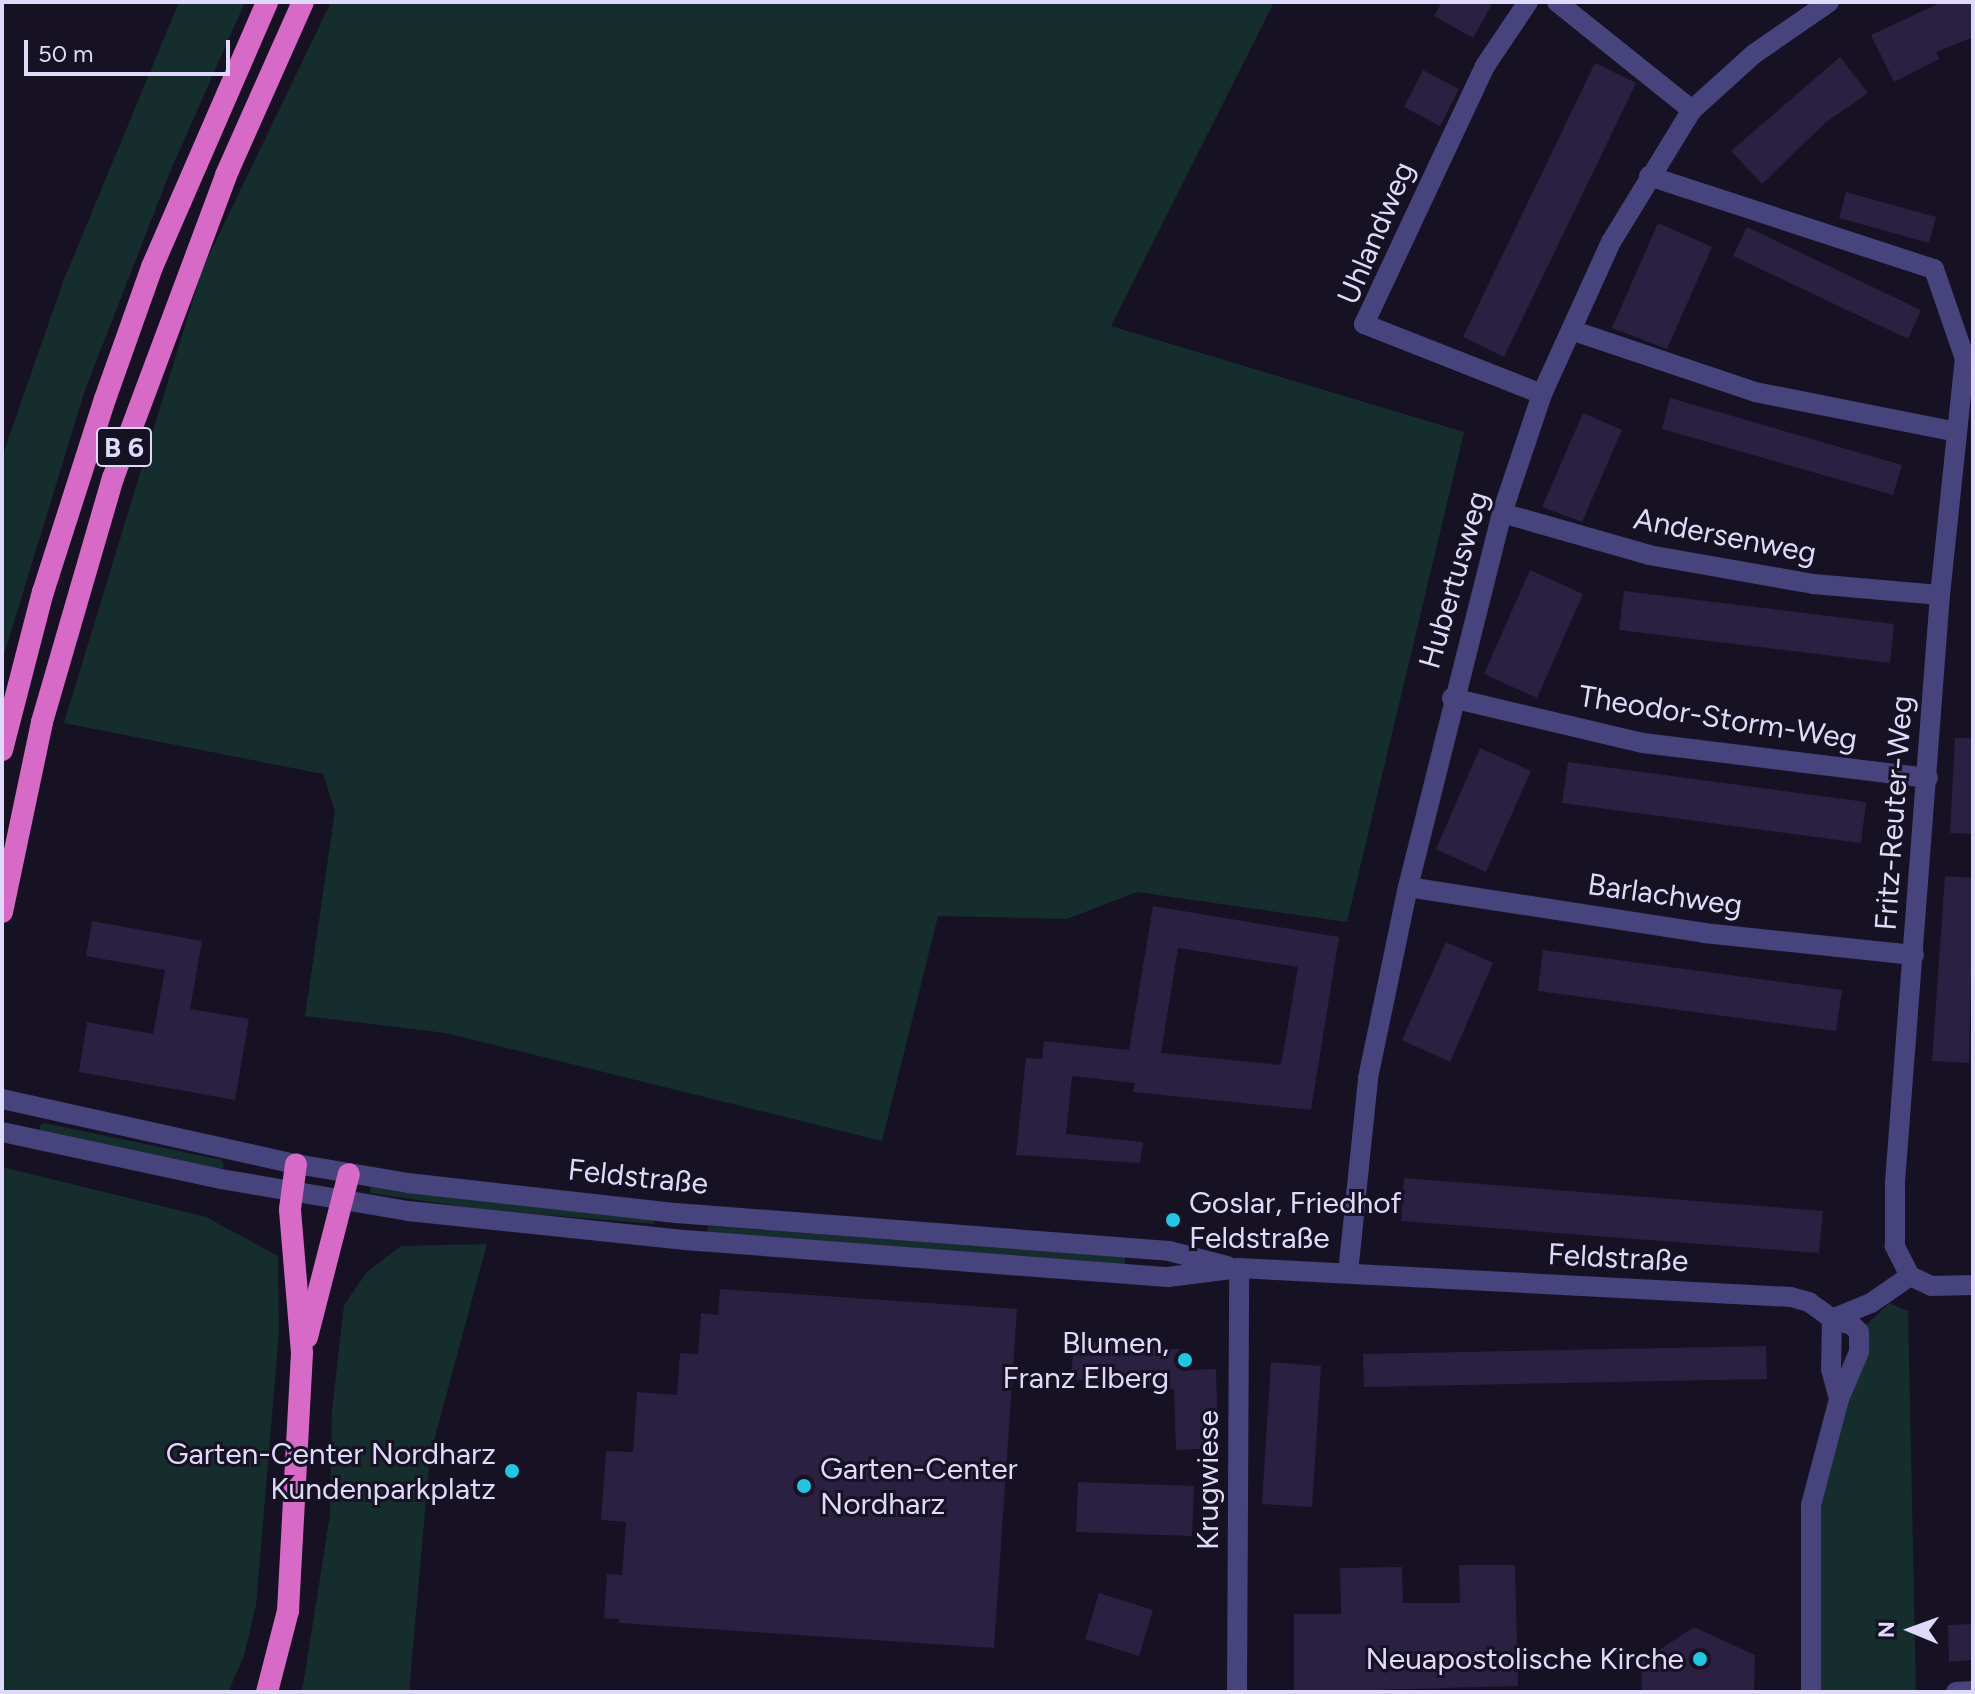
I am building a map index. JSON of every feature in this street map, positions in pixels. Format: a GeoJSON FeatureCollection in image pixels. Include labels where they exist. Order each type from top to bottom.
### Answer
{"type":"FeatureCollection","features":[{"type":"Feature","properties":{"kind":"highway","name":"B 6"},"geometry":{"type":"LineString","coordinates":[[2,750],[43,592],[105,399],[152,267],[267,2]]}},
{"type":"Feature","properties":{"kind":"highway","name":"B 6"},"geometry":{"type":"LineString","coordinates":[[2,912],[42,722],[113,478],[226,175],[303,2]]}},
{"type":"Feature","properties":{"kind":"highway"},"geometry":{"type":"LineString","coordinates":[[267,1692],[288,1611],[302,1353],[292,1191],[296,1164]]}},
{"type":"Feature","properties":{"kind":"highway"},"geometry":{"type":"LineString","coordinates":[[302,1353],[345,1200],[349,1174]]}},
{"type":"Feature","properties":{"kind":"street","name":"Uhlandweg"},"geometry":{"type":"LineString","coordinates":[[1528,2],[1485,66],[1364,324],[1542,394]]}},
{"type":"Feature","properties":{"kind":"street"},"geometry":{"type":"LineString","coordinates":[[1557,2],[1692,110]]}},
{"type":"Feature","properties":{"kind":"street","name":"Hubertusweg"},"geometry":{"type":"LineString","coordinates":[[1348,1273],[1368,1078],[1408,887],[1452,698],[1502,513],[1542,394],[1649,176],[1692,110],[1754,54],[1829,2]]}},
{"type":"Feature","properties":{"kind":"street"},"geometry":{"type":"LineString","coordinates":[[1649,176],[1934,269],[1969,359]]}},
{"type":"Feature","properties":{"kind":"street"},"geometry":{"type":"LineString","coordinates":[[1571,330],[1755,392],[1957,432]]}},
{"type":"Feature","properties":{"kind":"street","name":"Fritz-Reuter-Weg"},"geometry":{"type":"LineString","coordinates":[[1910,1276],[1895,1246],[1892,1221],[1940,595],[1957,432],[1969,359]]}},
{"type":"Feature","properties":{"kind":"street","name":"Andersenweg"},"geometry":{"type":"LineString","coordinates":[[1502,513],[1649,555],[1813,584],[1940,595]]}},
{"type":"Feature","properties":{"kind":"street","name":"Theodor-Storm-Weg"},"geometry":{"type":"LineString","coordinates":[[1452,698],[1643,743],[1928,778]]}},
{"type":"Feature","properties":{"kind":"street","name":"Barlachweg"},"geometry":{"type":"LineString","coordinates":[[1408,887],[1704,933],[1914,955]]}},
{"type":"Feature","properties":{"kind":"street","name":"Feldstraße"},"geometry":{"type":"LineString","coordinates":[[2,1099],[296,1164],[408,1183],[676,1213],[1169,1251],[1239,1268]]}},
{"type":"Feature","properties":{"kind":"street","name":"Feldstraße"},"geometry":{"type":"LineString","coordinates":[[2,1132],[221,1179],[408,1211],[685,1240],[1168,1277],[1239,1268],[1791,1297],[1809,1302],[1832,1319]]}},
{"type":"Feature","properties":{"kind":"street","name":"Krugwiese"},"geometry":{"type":"LineString","coordinates":[[1237,1692],[1239,1268]]}},
{"type":"Feature","properties":{"kind":"street"},"geometry":{"type":"LineString","coordinates":[[1811,1692],[1811,1505],[1839,1399],[1831,1369],[1832,1319],[1871,1303],[1910,1276],[1931,1286],[1973,1285]]}},
{"type":"Feature","properties":{"kind":"street"},"geometry":{"type":"LineString","coordinates":[[1956,1692],[1973,1691]]}},
{"type":"Feature","properties":{"kind":"green space"},"geometry":{"type":"Polygon","coordinates":[[[179,2],[245,2],[170,172],[85,390],[2,661],[2,457],[63,282],[179,2]]]}},
{"type":"Feature","properties":{"kind":"green space"},"geometry":{"type":"Polygon","coordinates":[[[331,2],[1274,2],[1111,326],[1464,432],[1347,922],[1137,892],[1067,919],[938,916],[882,1141],[446,1033],[305,1016],[335,811],[323,774],[64,723],[202,270],[331,2]]]}},
{"type":"Feature","properties":{"kind":"green space"},"geometry":{"type":"Polygon","coordinates":[[[44,1123],[222,1160],[224,1166],[220,1170],[42,1133],[39,1127],[44,1123]]]}},
{"type":"Feature","properties":{"kind":"green space"},"geometry":{"type":"Polygon","coordinates":[[[2,1167],[206,1217],[278,1256],[279,1332],[256,1605],[244,1656],[228,1692],[2,1692],[2,1167]]]}},
{"type":"Feature","properties":{"kind":"green space"},"geometry":{"type":"Polygon","coordinates":[[[370,1185],[653,1220],[655,1224],[486,1210],[370,1193],[370,1185]]]}},
{"type":"Feature","properties":{"kind":"green space"},"geometry":{"type":"Polygon","coordinates":[[[708,1226],[1125,1257],[1125,1265],[707,1234],[708,1226]]]}},
{"type":"Feature","properties":{"kind":"green space"},"geometry":{"type":"Polygon","coordinates":[[[487,1244],[430,1455],[409,1692],[302,1692],[330,1515],[332,1410],[344,1305],[367,1272],[401,1246],[487,1244]]]}},
{"type":"Feature","properties":{"kind":"green space"},"geometry":{"type":"Polygon","coordinates":[[[1889,1303],[1908,1311],[1916,1692],[1811,1692],[1811,1505],[1859,1332],[1889,1303]]]}},
{"type":"Feature","properties":{"kind":"building"},"geometry":{"type":"Polygon","coordinates":[[[1442,2],[1493,2],[1473,38],[1434,16],[1442,2]]]}},
{"type":"Feature","properties":{"kind":"building"},"geometry":{"type":"Polygon","coordinates":[[[1942,2],[1973,2],[1973,37],[1936,52],[1939,59],[1894,82],[1871,35],[1942,2]]]}},
{"type":"Feature","properties":{"kind":"building"},"geometry":{"type":"Polygon","coordinates":[[[1840,57],[1868,93],[1825,123],[1762,184],[1731,151],[1840,57]]]}},
{"type":"Feature","properties":{"kind":"building"},"geometry":{"type":"Polygon","coordinates":[[[1595,63],[1636,83],[1504,357],[1463,337],[1595,63]]]}},
{"type":"Feature","properties":{"kind":"building"},"geometry":{"type":"Polygon","coordinates":[[[1423,70],[1459,89],[1440,126],[1404,107],[1423,70]]]}},
{"type":"Feature","properties":{"kind":"building"},"geometry":{"type":"Polygon","coordinates":[[[1846,192],[1936,217],[1929,243],[1839,218],[1846,192]]]}},
{"type":"Feature","properties":{"kind":"building"},"geometry":{"type":"Polygon","coordinates":[[[1658,223],[1712,247],[1667,349],[1612,328],[1658,223]]]}},
{"type":"Feature","properties":{"kind":"building"},"geometry":{"type":"Polygon","coordinates":[[[1747,227],[1921,310],[1908,339],[1733,256],[1747,227]]]}},
{"type":"Feature","properties":{"kind":"building"},"geometry":{"type":"Polygon","coordinates":[[[1670,398],[1902,465],[1893,495],[1662,429],[1670,398]]]}},
{"type":"Feature","properties":{"kind":"building"},"geometry":{"type":"Polygon","coordinates":[[[1583,413],[1622,430],[1582,522],[1542,507],[1583,413]]]}},
{"type":"Feature","properties":{"kind":"building"},"geometry":{"type":"Polygon","coordinates":[[[1530,570],[1583,594],[1537,698],[1484,674],[1530,570]]]}},
{"type":"Feature","properties":{"kind":"building"},"geometry":{"type":"Polygon","coordinates":[[[1624,591],[1894,624],[1890,663],[1619,630],[1624,591]]]}},
{"type":"Feature","properties":{"kind":"building"},"geometry":{"type":"Polygon","coordinates":[[[1955,738],[1973,738],[1973,834],[1950,833],[1955,738]]]}},
{"type":"Feature","properties":{"kind":"building"},"geometry":{"type":"Polygon","coordinates":[[[1480,748],[1531,771],[1486,872],[1436,849],[1480,748]]]}},
{"type":"Feature","properties":{"kind":"building"},"geometry":{"type":"Polygon","coordinates":[[[1568,762],[1866,802],[1861,843],[1562,803],[1568,762]]]}},
{"type":"Feature","properties":{"kind":"building"},"geometry":{"type":"Polygon","coordinates":[[[1945,876],[1973,878],[1969,1063],[1932,1061],[1945,876]]]}},
{"type":"Feature","properties":{"kind":"building"},"geometry":{"type":"Polygon","coordinates":[[[1153,906],[1339,937],[1311,1110],[1133,1092],[1135,1083],[1072,1076],[1066,1134],[1143,1142],[1140,1163],[1016,1155],[1026,1058],[1042,1059],[1044,1041],[1129,1050],[1153,906]],[[1178,948],[1161,1053],[1281,1065],[1298,967],[1178,948]]]}},
{"type":"Feature","properties":{"kind":"building"},"geometry":{"type":"Polygon","coordinates":[[[92,921],[202,941],[190,1009],[249,1019],[235,1100],[79,1072],[87,1022],[153,1034],[165,970],[86,956],[92,921]]]}},
{"type":"Feature","properties":{"kind":"building"},"geometry":{"type":"Polygon","coordinates":[[[1446,942],[1493,963],[1450,1062],[1402,1040],[1446,942]]]}},
{"type":"Feature","properties":{"kind":"building"},"geometry":{"type":"Polygon","coordinates":[[[1543,950],[1842,990],[1836,1031],[1538,991],[1543,950]]]}},
{"type":"Feature","properties":{"kind":"building"},"geometry":{"type":"Polygon","coordinates":[[[1404,1178],[1823,1211],[1819,1253],[1401,1221],[1404,1178]]]}},
{"type":"Feature","properties":{"kind":"building","name":"Garten-Center Nordharz"},"geometry":{"type":"Polygon","coordinates":[[[720,1289],[1017,1309],[994,1648],[619,1623],[619,1619],[604,1618],[607,1574],[622,1575],[626,1522],[601,1520],[606,1451],[633,1452],[637,1392],[677,1395],[680,1353],[698,1354],[701,1313],[718,1315],[720,1289]]]}},
{"type":"Feature","properties":{"kind":"building"},"geometry":{"type":"Polygon","coordinates":[[[1074,1341],[1189,1350],[1186,1370],[1216,1369],[1218,1448],[1176,1450],[1174,1389],[1071,1379],[1074,1341]]]}},
{"type":"Feature","properties":{"kind":"building"},"geometry":{"type":"Polygon","coordinates":[[[1766,1346],[1767,1379],[1364,1387],[1363,1354],[1766,1346]]]}},
{"type":"Feature","properties":{"kind":"building"},"geometry":{"type":"Polygon","coordinates":[[[1271,1362],[1321,1366],[1312,1507],[1262,1504],[1271,1362]]]}},
{"type":"Feature","properties":{"kind":"building"},"geometry":{"type":"Polygon","coordinates":[[[1078,1482],[1194,1486],[1192,1536],[1076,1532],[1078,1482]]]}},
{"type":"Feature","properties":{"kind":"building"},"geometry":{"type":"Polygon","coordinates":[[[1459,1565],[1515,1565],[1518,1686],[1294,1692],[1294,1614],[1341,1614],[1340,1568],[1402,1567],[1403,1603],[1460,1603],[1459,1565]]]}},
{"type":"Feature","properties":{"kind":"building"},"geometry":{"type":"Polygon","coordinates":[[[1099,1593],[1153,1610],[1139,1656],[1085,1639],[1099,1593]]]}},
{"type":"Feature","properties":{"kind":"building"},"geometry":{"type":"Polygon","coordinates":[[[1973,1624],[1973,1660],[1949,1662],[1948,1625],[1973,1624]]]}},
{"type":"Feature","properties":{"kind":"building","name":"Neuapostolische Kirche"},"geometry":{"type":"Polygon","coordinates":[[[1694,1627],[1755,1655],[1754,1692],[1642,1692],[1641,1662],[1694,1627]]]}},
{"type":"Feature","properties":{"kind":"place","name":"Goslar, Friedhof Feldstraße"},"geometry":{"type":"Point","coordinates":[1173,1220]}},
{"type":"Feature","properties":{"kind":"place","name":"Blumen, Franz Elberg"},"geometry":{"type":"Point","coordinates":[1185,1360]}},
{"type":"Feature","properties":{"kind":"place","name":"Garten-Center Nordharz Kundenparkplatz"},"geometry":{"type":"Point","coordinates":[512,1471]}},
{"type":"Feature","properties":{"kind":"place","name":"Garten-Center Nordharz"},"geometry":{"type":"Point","coordinates":[804,1486]}},
{"type":"Feature","properties":{"kind":"place","name":"Neuapostolische Kirche"},"geometry":{"type":"Point","coordinates":[1700,1659]}}]}
